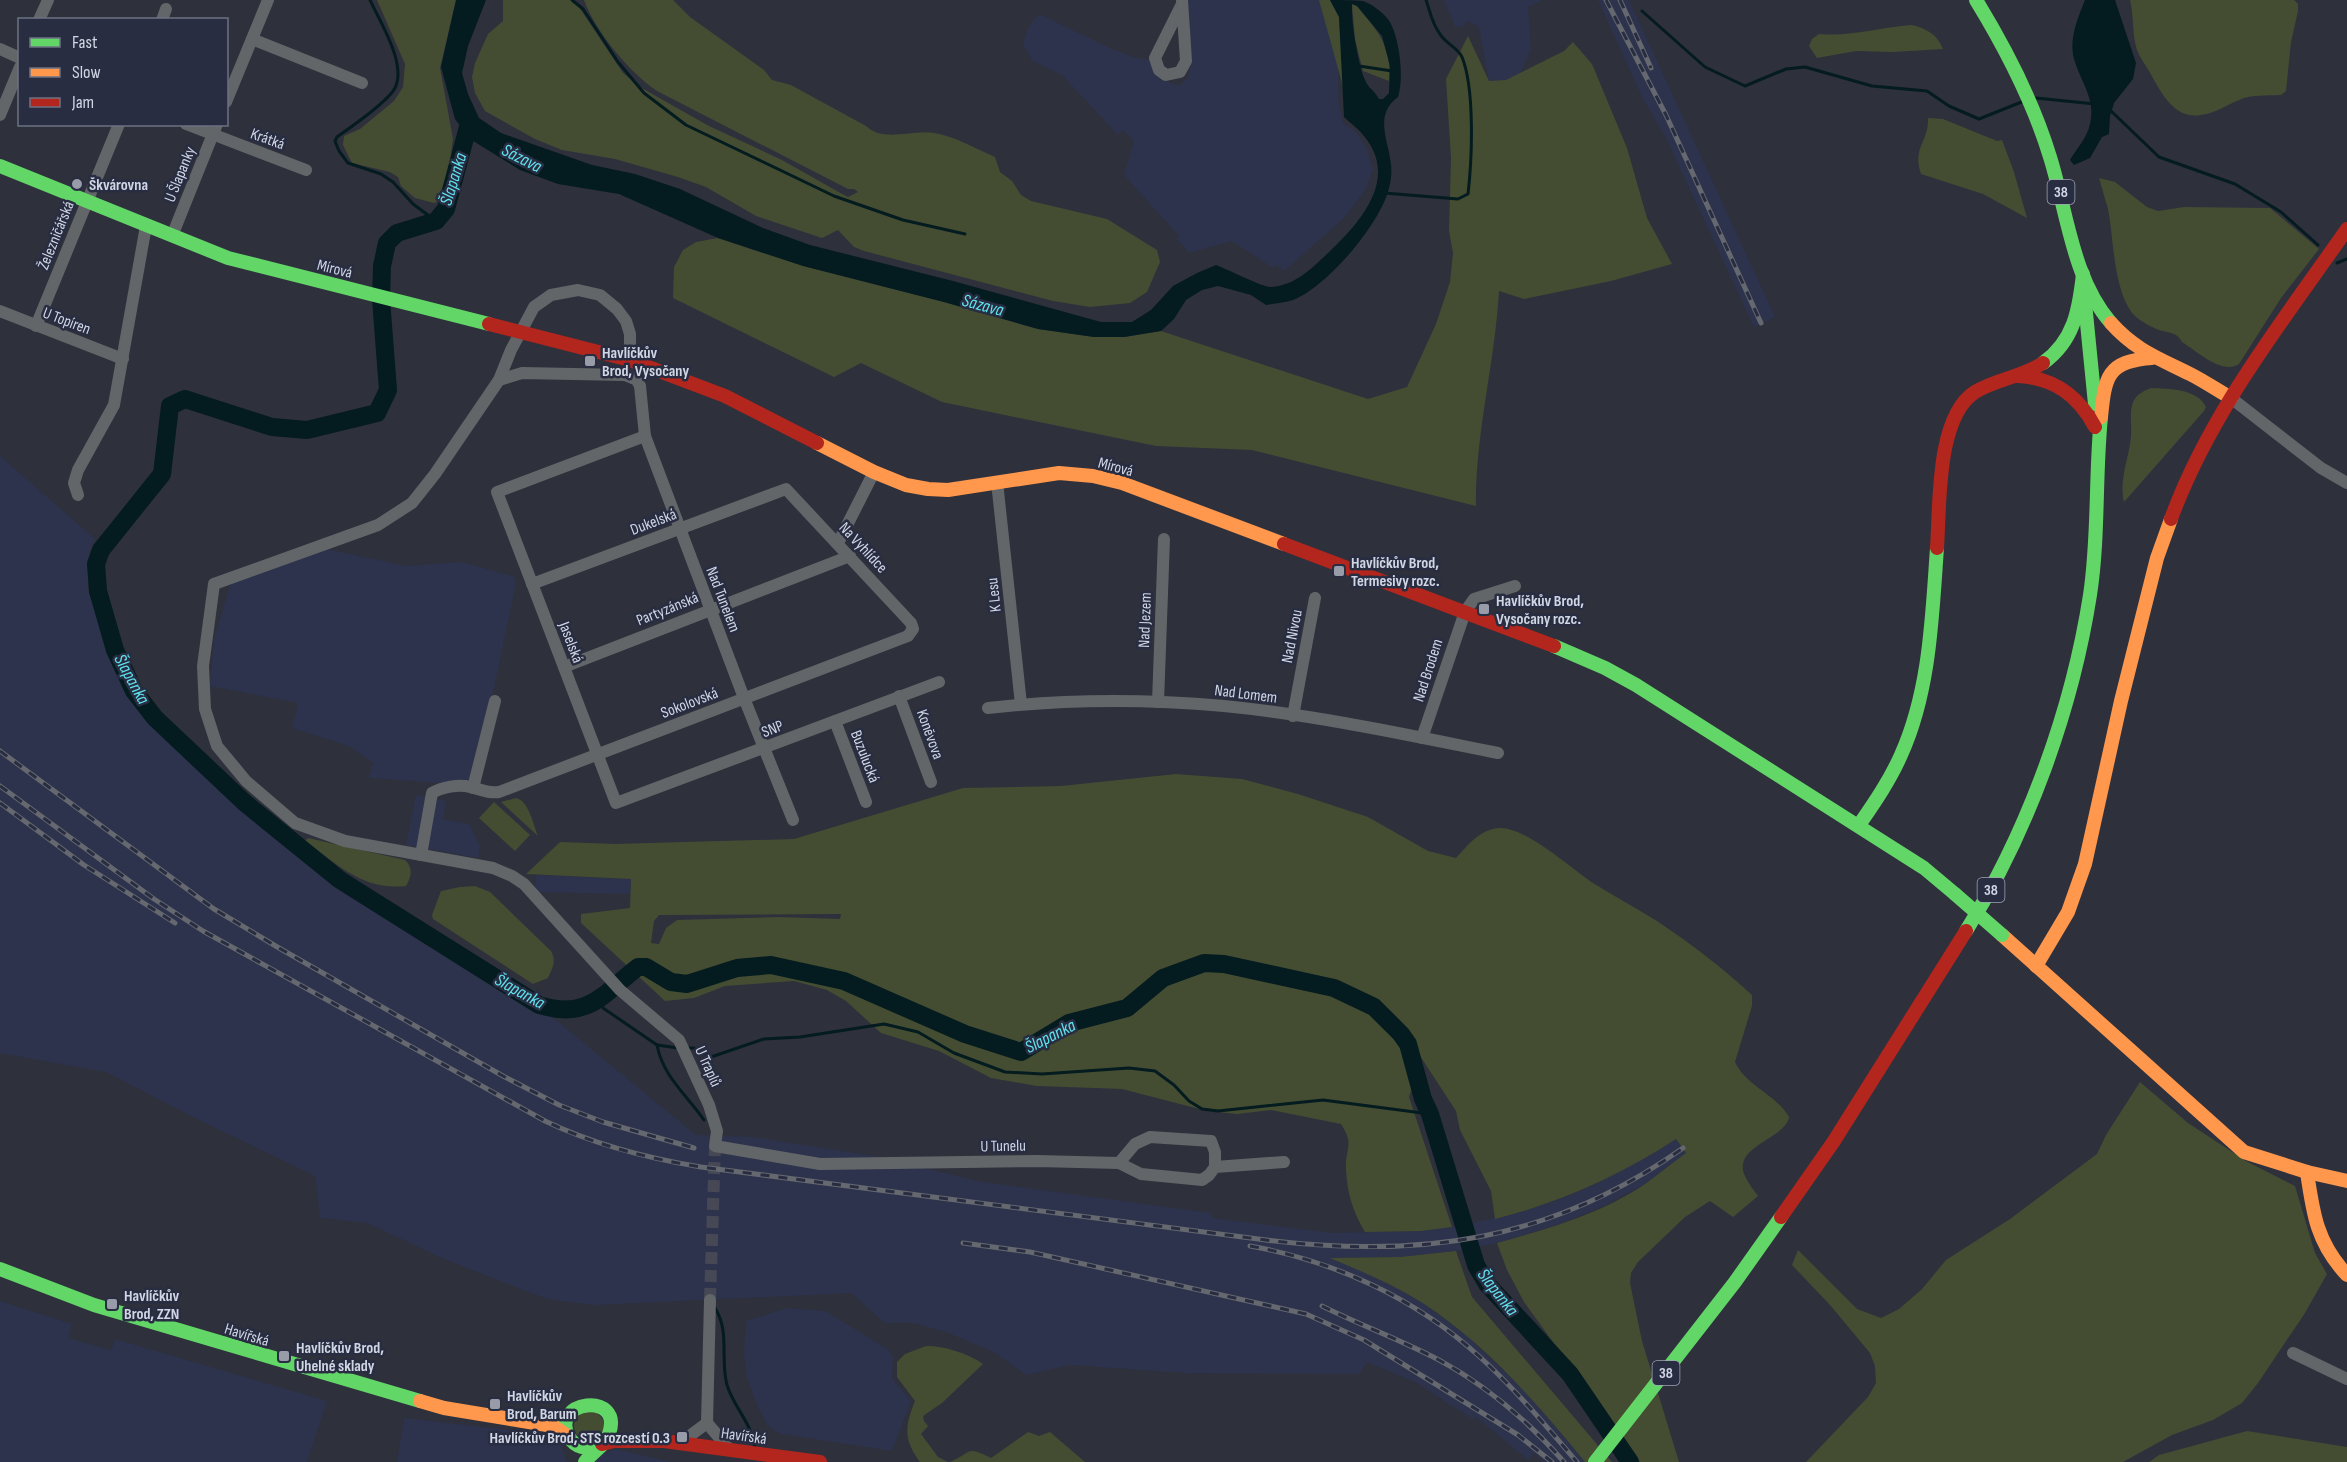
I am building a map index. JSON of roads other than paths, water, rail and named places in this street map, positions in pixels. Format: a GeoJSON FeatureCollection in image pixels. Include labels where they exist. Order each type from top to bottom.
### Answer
{"type":"FeatureCollection","features":[{"type":"Feature","properties":{"kind":"street"},"geometry":{"type":"LineString","coordinates":[[40,18],[48,0]]}},
{"type":"Feature","properties":{"kind":"street"},"geometry":{"type":"LineString","coordinates":[[228,97],[268,0]]}},
{"type":"Feature","properties":{"kind":"street","name":"38"},"geometry":{"type":"LineString","coordinates":[[1595,1462],[1735,1282],[1834,1141],[1957,947],[1989,894],[2031,802],[2068,696],[2090,594],[2097,518],[2099,438],[2083,274],[2060,188],[2033,112],[2016,74],[1976,0]]}},
{"type":"Feature","properties":{"kind":"street"},"geometry":{"type":"LineString","coordinates":[[1182,2],[1186,62],[1179,72],[1166,75],[1159,70],[1155,58],[1182,2]]}},
{"type":"Feature","properties":{"kind":"street"},"geometry":{"type":"LineString","coordinates":[[252,39],[362,83]]}},
{"type":"Feature","properties":{"kind":"street"},"geometry":{"type":"LineString","coordinates":[[0,50],[18,56]]}},
{"type":"Feature","properties":{"kind":"street"},"geometry":{"type":"LineString","coordinates":[[0,115],[18,73]]}},
{"type":"Feature","properties":{"kind":"street","name":"Železničářská"},"geometry":{"type":"LineString","coordinates":[[36,326],[118,126]]}},
{"type":"Feature","properties":{"kind":"street","name":"Krátká"},"geometry":{"type":"LineString","coordinates":[[196,126],[215,130],[306,170]]}},
{"type":"Feature","properties":{"kind":"street","name":"U Šlapanky"},"geometry":{"type":"LineString","coordinates":[[172,236],[215,130]]}},
{"type":"Feature","properties":{"kind":"street","name":"Mírová"},"geometry":{"type":"LineString","coordinates":[[0,166],[228,258],[630,360],[725,396],[902,484],[948,490],[1059,473],[1111,480],[1465,612],[1591,662],[1636,685],[1924,868],[2244,1152],[2307,1172],[2347,1181]]}},
{"type":"Feature","properties":{"kind":"street"},"geometry":{"type":"LineString","coordinates":[[78,495],[74,483],[78,470],[114,405],[146,226]]}},
{"type":"Feature","properties":{"kind":"street"},"geometry":{"type":"LineString","coordinates":[[2036,966],[2068,912],[2085,864],[2121,701],[2157,558],[2177,503],[2231,398],[2347,229]]}},
{"type":"Feature","properties":{"kind":"street"},"geometry":{"type":"LineString","coordinates":[[2083,274],[2096,302],[2114,328],[2132,344],[2152,358],[2202,379],[2231,398],[2320,468],[2347,483]]}},
{"type":"Feature","properties":{"kind":"street"},"geometry":{"type":"LineString","coordinates":[[1859,825],[1875,804],[1896,768],[1912,730],[1923,692],[1934,599],[1942,481],[1952,424],[1959,409],[1977,390],[2043,363],[2066,341],[2079,311],[2083,274]]}},
{"type":"Feature","properties":{"kind":"street"},"geometry":{"type":"LineString","coordinates":[[499,380],[520,331],[534,307],[551,295],[578,290],[600,295],[617,309],[626,321],[630,334],[630,360]]}},
{"type":"Feature","properties":{"kind":"street","name":"U Topíren"},"geometry":{"type":"LineString","coordinates":[[0,311],[123,359]]}},
{"type":"Feature","properties":{"kind":"street"},"geometry":{"type":"LineString","coordinates":[[2099,438],[2101,399],[2107,380],[2122,364],[2137,358],[2152,358]]}},
{"type":"Feature","properties":{"kind":"street","name":"Nad Tunelem"},"geometry":{"type":"LineString","coordinates":[[499,380],[522,373],[626,375],[637,380],[640,386],[645,436],[744,698],[793,820]]}},
{"type":"Feature","properties":{"kind":"street"},"geometry":{"type":"LineString","coordinates":[[2013,376],[2042,379],[2068,392],[2088,412],[2099,438]]}},
{"type":"Feature","properties":{"kind":"street","name":"U Traplů"},"geometry":{"type":"LineString","coordinates":[[499,380],[435,474],[419,495],[403,510],[378,525],[214,584],[203,666],[205,709],[217,746],[246,781],[295,824],[345,841],[493,868],[524,884],[620,990],[680,1040],[709,1105],[717,1131],[715,1146]]}},
{"type":"Feature","properties":{"kind":"street","name":"Jaselská"},"geometry":{"type":"LineString","coordinates":[[616,803],[497,492],[645,436]]}},
{"type":"Feature","properties":{"kind":"street"},"geometry":{"type":"LineString","coordinates":[[838,543],[874,472]]}},
{"type":"Feature","properties":{"kind":"street","name":"K Lesu"},"geometry":{"type":"LineString","coordinates":[[997,482],[1021,705]]}},
{"type":"Feature","properties":{"kind":"street","name":"Dukelská"},"geometry":{"type":"LineString","coordinates":[[532,584],[786,489]]}},
{"type":"Feature","properties":{"kind":"street","name":"Na Vyhlídce"},"geometry":{"type":"LineString","coordinates":[[786,489],[911,622],[913,630]]}},
{"type":"Feature","properties":{"kind":"street","name":"Nad Jezem"},"geometry":{"type":"LineString","coordinates":[[1158,702],[1164,539]]}},
{"type":"Feature","properties":{"kind":"street","name":"Partyzánská"},"geometry":{"type":"LineString","coordinates":[[564,667],[850,556]]}},
{"type":"Feature","properties":{"kind":"street"},"geometry":{"type":"LineString","coordinates":[[1465,612],[1474,599],[1515,585]]}},
{"type":"Feature","properties":{"kind":"street","name":"Nad Nivou"},"geometry":{"type":"LineString","coordinates":[[1293,716],[1316,598]]}},
{"type":"Feature","properties":{"kind":"street","name":"Nad Brodem"},"geometry":{"type":"LineString","coordinates":[[1422,738],[1465,612]]}},
{"type":"Feature","properties":{"kind":"street","name":"Sokolovská"},"geometry":{"type":"LineString","coordinates":[[421,855],[432,793],[463,785],[489,793],[499,792],[908,636],[913,630]]}},
{"type":"Feature","properties":{"kind":"street","name":"SNP"},"geometry":{"type":"LineString","coordinates":[[616,803],[939,682]]}},
{"type":"Feature","properties":{"kind":"street","name":"Koněvova"},"geometry":{"type":"LineString","coordinates":[[899,696],[931,782]]}},
{"type":"Feature","properties":{"kind":"street"},"geometry":{"type":"LineString","coordinates":[[472,787],[495,701]]}},
{"type":"Feature","properties":{"kind":"street","name":"Nad Lomem"},"geometry":{"type":"LineString","coordinates":[[988,708],[1088,701],[1225,706],[1422,738],[1498,753]]}},
{"type":"Feature","properties":{"kind":"street","name":"Buzulucká"},"geometry":{"type":"LineString","coordinates":[[835,721],[866,802]]}},
{"type":"Feature","properties":{"kind":"street"},"geometry":{"type":"LineString","coordinates":[[1119,1163],[1135,1144],[1150,1137],[1211,1141],[1215,1152],[1215,1167]]}},
{"type":"Feature","properties":{"kind":"street","name":"U Tunelu"},"geometry":{"type":"LineString","coordinates":[[715,1146],[820,1164],[1038,1161],[1119,1163],[1141,1174],[1202,1180],[1215,1167],[1284,1162]]}},
{"type":"Feature","properties":{"kind":"street"},"geometry":{"type":"LineString","coordinates":[[2307,1172],[2316,1225],[2323,1246],[2333,1262],[2347,1275]]}},
{"type":"Feature","properties":{"kind":"street","name":"Havířská"},"geometry":{"type":"LineString","coordinates":[[0,1269],[105,1309],[444,1408],[553,1426],[584,1448],[614,1441],[664,1441],[820,1462]]}},
{"type":"Feature","properties":{"kind":"street"},"geometry":{"type":"LineString","coordinates":[[710,1300],[707,1423],[729,1449]]}},
{"type":"Feature","properties":{"kind":"street"},"geometry":{"type":"LineString","coordinates":[[2294,1353],[2347,1379]]}},
{"type":"Feature","properties":{"kind":"street","name":"Havířská"},"geometry":{"type":"LineString","coordinates":[[488,1417],[556,1414],[584,1404],[593,1404],[602,1408],[621,1428],[664,1441]]}},
{"type":"Feature","properties":{"kind":"street"},"geometry":{"type":"LineString","coordinates":[[573,1462],[574,1449],[566,1422],[574,1409]]}},
{"type":"Feature","properties":{"kind":"street"},"geometry":{"type":"LineString","coordinates":[[585,1462],[591,1452],[610,1434],[609,1417]]}},
{"type":"Feature","properties":{"kind":"street"},"geometry":{"type":"LineString","coordinates":[[680,1443],[707,1423]]}},
{"type":"Feature","properties":{"kind":"water","name":"Sázava"},"geometry":{"type":"Polygon","coordinates":[[[456,0],[486,0],[468,46],[462,73],[468,94],[479,118],[501,133],[592,165],[635,174],[680,189],[763,228],[810,245],[1101,322],[1132,322],[1151,310],[1173,286],[1216,265],[1267,287],[1280,286],[1296,280],[1340,241],[1363,215],[1377,184],[1378,168],[1374,152],[1364,136],[1344,117],[1339,17],[1330,0],[1363,1],[1383,14],[1394,32],[1401,71],[1398,97],[1390,104],[1384,120],[1391,171],[1390,185],[1384,202],[1351,252],[1321,282],[1293,300],[1266,305],[1251,295],[1218,286],[1202,290],[1186,300],[1174,319],[1161,331],[1124,337],[1094,337],[1038,329],[803,266],[718,238],[619,194],[558,184],[520,170],[470,139],[455,119],[441,67],[456,0]],[[1352,4],[1360,64],[1368,85],[1379,99],[1383,99],[1389,93],[1390,66],[1382,36],[1357,6],[1352,4]]]}},
{"type":"Feature","properties":{"kind":"water"},"geometry":{"type":"Polygon","coordinates":[[[2085,0],[2115,0],[2136,63],[2133,79],[2114,103],[2110,116],[2109,134],[2102,137],[2090,158],[2074,165],[2070,160],[2087,134],[2091,115],[2090,100],[2075,62],[2072,46],[2074,31],[2085,0]]]}},
{"type":"Feature","properties":{"kind":"waterway"},"geometry":{"type":"LineString","coordinates":[[370,0],[391,43],[398,67],[398,78],[391,94],[335,141],[348,163],[381,174],[393,182],[413,204],[436,221]]}},
{"type":"Feature","properties":{"kind":"waterway"},"geometry":{"type":"LineString","coordinates":[[572,0],[583,9],[618,62],[644,93],[686,125],[834,196],[903,220],[965,234]]}},
{"type":"Feature","properties":{"kind":"waterway"},"geometry":{"type":"LineString","coordinates":[[1384,193],[1458,199],[1468,194],[1471,163],[1471,105],[1466,71],[1460,54],[1437,30],[1426,0]]}},
{"type":"Feature","properties":{"kind":"waterway"},"geometry":{"type":"LineString","coordinates":[[1642,11],[1705,67],[1745,86],[1786,69],[1805,67],[1872,86],[1927,91],[1949,106],[1979,119],[2024,101]]}},
{"type":"Feature","properties":{"kind":"waterway"},"geometry":{"type":"LineString","coordinates":[[1359,66],[1392,71]]}},
{"type":"Feature","properties":{"kind":"waterway"},"geometry":{"type":"LineString","coordinates":[[2036,98],[2095,104]]}},
{"type":"Feature","properties":{"kind":"waterway"},"geometry":{"type":"LineString","coordinates":[[2109,109],[2159,157],[2235,184],[2281,212],[2318,245]]}},
{"type":"Feature","properties":{"kind":"waterway","name":"Šlapanka"},"geometry":{"type":"LineString","coordinates":[[468,127],[446,209],[436,221],[397,233],[387,243],[382,266],[381,299],[388,390],[377,413],[307,430],[272,427],[185,399],[170,406],[162,474],[101,550],[96,564],[98,591],[115,650],[134,691],[155,718],[245,803],[340,880],[539,1005],[556,1009],[582,1007],[604,995],[638,967],[646,967],[671,982],[687,984],[737,968],[771,965],[844,981],[965,1034],[1021,1052],[1069,1023],[1127,1008],[1163,978],[1204,963],[1224,964],[1334,988],[1374,1007],[1408,1044],[1423,1099],[1430,1114],[1476,1265],[1487,1284],[1570,1374],[1630,1462]]}},
{"type":"Feature","properties":{"kind":"waterway"},"geometry":{"type":"LineString","coordinates":[[2337,263],[2347,259]]}},
{"type":"Feature","properties":{"kind":"waterway"},"geometry":{"type":"LineString","coordinates":[[599,998],[603,1008],[657,1045],[664,1067],[704,1120]]}},
{"type":"Feature","properties":{"kind":"waterway"},"geometry":{"type":"LineString","coordinates":[[687,1048],[694,1048],[711,1057],[764,1039],[800,1037],[884,1024],[918,1032],[954,1053],[1005,1072],[1042,1074],[1129,1068],[1155,1071],[1174,1085],[1189,1101],[1202,1109],[1218,1111],[1323,1100],[1430,1114]]}},
{"type":"Feature","properties":{"kind":"waterway"},"geometry":{"type":"LineString","coordinates":[[657,1045],[678,1048]]}},
{"type":"Feature","properties":{"kind":"waterway"},"geometry":{"type":"LineString","coordinates":[[715,1308],[720,1317],[724,1336],[727,1385],[747,1423],[755,1448]]}},
{"type":"Feature","properties":{"kind":"tunnel"},"geometry":{"type":"LineString","coordinates":[[710,1300],[715,1146]]}},
{"type":"Feature","properties":{"kind":"railway"},"geometry":{"type":"LineString","coordinates":[[1606,0],[1666,115],[1761,323]]}},
{"type":"Feature","properties":{"kind":"railway"},"geometry":{"type":"LineString","coordinates":[[1620,0],[1651,68]]}},
{"type":"Feature","properties":{"kind":"railway"},"geometry":{"type":"LineString","coordinates":[[0,751],[214,909],[279,948],[503,1076],[559,1105],[603,1122],[694,1148]]}},
{"type":"Feature","properties":{"kind":"railway"},"geometry":{"type":"LineString","coordinates":[[0,786],[154,899],[203,931],[545,1121],[602,1144],[660,1159],[701,1167],[1266,1240],[1378,1247],[1432,1244],[1484,1236],[1534,1223],[1584,1204],[1634,1179],[1683,1148]]}},
{"type":"Feature","properties":{"kind":"railway"},"geometry":{"type":"LineString","coordinates":[[0,803],[84,865],[175,923]]}},
{"type":"Feature","properties":{"kind":"railway"},"geometry":{"type":"LineString","coordinates":[[963,1243],[1030,1252],[1306,1314],[1364,1340],[1518,1435],[1552,1462]]}},
{"type":"Feature","properties":{"kind":"railway"},"geometry":{"type":"LineString","coordinates":[[1250,1246],[1344,1272],[1373,1285],[1430,1318],[1494,1370],[1577,1462]]}},
{"type":"Feature","properties":{"kind":"railway"},"geometry":{"type":"LineString","coordinates":[[1322,1306],[1457,1370],[1506,1406],[1564,1462]]}},
{"type":"Feature","properties":{"kind":"place","name":"Škvárovna"},"geometry":{"type":"Point","coordinates":[77,184]}},
{"type":"Feature","properties":{"kind":"place","name":"Havlíčkův Brod, Vysočany"},"geometry":{"type":"Point","coordinates":[590,361]}},
{"type":"Feature","properties":{"kind":"place","name":"Havlíčkův Brod, Termesivy rozc."},"geometry":{"type":"Point","coordinates":[1339,571]}},
{"type":"Feature","properties":{"kind":"place","name":"Havlíčkův Brod, Vysočany rozc."},"geometry":{"type":"Point","coordinates":[1484,609]}},
{"type":"Feature","properties":{"kind":"place","name":"Havlíčkův Brod, ZZN"},"geometry":{"type":"Point","coordinates":[112,1304]}},
{"type":"Feature","properties":{"kind":"place","name":"Havlíčkův Brod, Uhelné sklady"},"geometry":{"type":"Point","coordinates":[284,1356]}},
{"type":"Feature","properties":{"kind":"place","name":"Havlíčkův Brod, Barum"},"geometry":{"type":"Point","coordinates":[495,1404]}},
{"type":"Feature","properties":{"kind":"place","name":"Havlíčkův Brod, STS rozcestí 0.3"},"geometry":{"type":"Point","coordinates":[682,1437]}}]}
